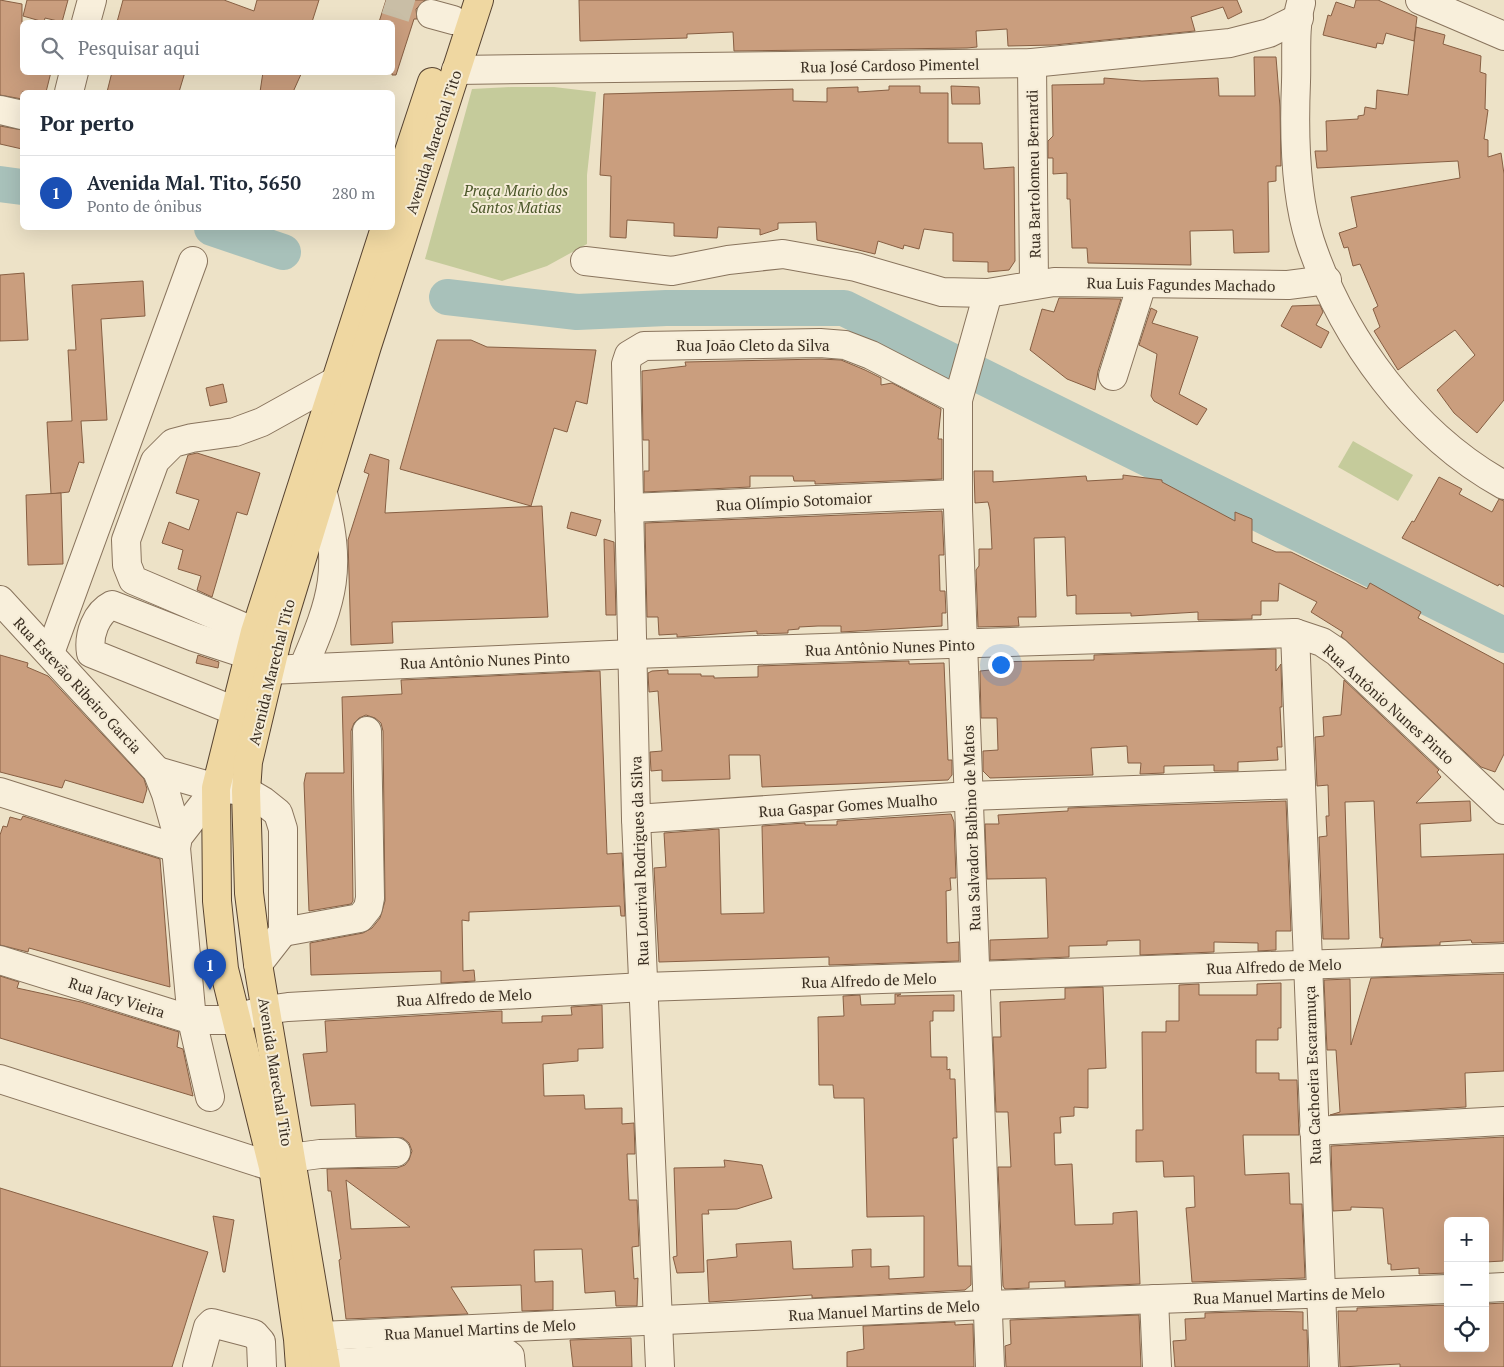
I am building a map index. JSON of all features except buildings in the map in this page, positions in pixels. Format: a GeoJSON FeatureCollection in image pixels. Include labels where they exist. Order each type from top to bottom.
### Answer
{"type":"FeatureCollection","features":[{"type":"Feature","properties":{"kind":"main road"},"geometry":{"type":"LineString","coordinates":[[453,15],[467,17],[472,0]]}},
{"type":"Feature","properties":{"kind":"main road","name":"Avenida Marechal Tito"},"geometry":{"type":"LineString","coordinates":[[395,194],[453,15],[479,0]]}},
{"type":"Feature","properties":{"kind":"main road","name":"Avenida Marechal Tito"},"geometry":{"type":"LineString","coordinates":[[317,1366],[321,1336],[281,1162],[235,1018],[224,969],[218,901],[216,788],[235,711],[323,493],[367,346],[456,70],[453,15]]}},
{"type":"Feature","properties":{"kind":"main road","name":"Avenida Marechal Tito"},"geometry":{"type":"LineString","coordinates":[[317,1366],[298,1339],[266,1010],[249,893],[246,792],[258,652],[334,382],[383,230]]}},
{"type":"Feature","properties":{"kind":"street"},"geometry":{"type":"LineString","coordinates":[[87,20],[92,0]]}},
{"type":"Feature","properties":{"kind":"street"},"geometry":{"type":"LineString","coordinates":[[1420,0],[1504,36]]}},
{"type":"Feature","properties":{"kind":"street"},"geometry":{"type":"LineString","coordinates":[[1300,9],[1296,131],[1300,192],[1310,240],[1327,280],[1357,338],[1385,382],[1415,417],[1451,449],[1504,485]]}},
{"type":"Feature","properties":{"kind":"street","name":"Rua José Cardoso Pimentel"},"geometry":{"type":"LineString","coordinates":[[456,70],[1032,63],[1230,43],[1269,33],[1300,9]]}},
{"type":"Feature","properties":{"kind":"street","name":"Rua Bartolomeu Bernardi"},"geometry":{"type":"LineString","coordinates":[[1032,63],[1034,285]]}},
{"type":"Feature","properties":{"kind":"street"},"geometry":{"type":"LineString","coordinates":[[70,90],[73,75]]}},
{"type":"Feature","properties":{"kind":"street"},"geometry":{"type":"LineString","coordinates":[[0,110],[20,115]]}},
{"type":"Feature","properties":{"kind":"street","name":"Rua Luis Fagundes Machado"},"geometry":{"type":"LineString","coordinates":[[585,261],[672,271],[728,260],[783,254],[856,268],[942,292],[988,293],[1054,282],[1288,285],[1327,280]]}},
{"type":"Feature","properties":{"kind":"street"},"geometry":{"type":"LineString","coordinates":[[50,653],[193,261]]}},
{"type":"Feature","properties":{"kind":"street"},"geometry":{"type":"LineString","coordinates":[[1113,376],[1142,284]]}},
{"type":"Feature","properties":{"kind":"street","name":"Rua Salvador Balbino de Matos"},"geometry":{"type":"LineString","coordinates":[[988,293],[960,392],[958,494],[990,1367]]}},
{"type":"Feature","properties":{"kind":"street","name":"Rua João Cleto da Silva"},"geometry":{"type":"LineString","coordinates":[[629,355],[644,346],[820,343],[845,345],[902,370],[960,392]]}},
{"type":"Feature","properties":{"kind":"street","name":"Rua Lourival Rodrigues da Silva"},"geometry":{"type":"LineString","coordinates":[[629,355],[626,364],[636,820],[660,1367]]}},
{"type":"Feature","properties":{"kind":"street"},"geometry":{"type":"LineString","coordinates":[[258,652],[133,580],[126,565],[126,540],[156,460],[172,444],[192,438],[235,432],[262,422],[334,382]]}},
{"type":"Feature","properties":{"kind":"street"},"geometry":{"type":"LineString","coordinates":[[303,668],[320,627],[333,588],[333,532],[323,493]]}},
{"type":"Feature","properties":{"kind":"street","name":"Rua Olímpio Sotomaior"},"geometry":{"type":"LineString","coordinates":[[629,508],[958,494]]}},
{"type":"Feature","properties":{"kind":"street","name":"Rua Estevão Ribeiro Garcia"},"geometry":{"type":"LineString","coordinates":[[0,600],[157,771],[166,794],[177,842],[192,1020],[210,1097]]}},
{"type":"Feature","properties":{"kind":"street"},"geometry":{"type":"LineString","coordinates":[[235,711],[91,652],[89,641],[104,609],[112,605],[194,637],[258,652]]}},
{"type":"Feature","properties":{"kind":"street","name":"Rua Antônio Nunes Pinto"},"geometry":{"type":"LineString","coordinates":[[258,652],[303,668],[633,654],[1295,633],[1322,642],[1336,652],[1504,810]]}},
{"type":"Feature","properties":{"kind":"street","name":"Rua Cachoeira Escaramuça"},"geometry":{"type":"LineString","coordinates":[[1295,633],[1324,1367]]}},
{"type":"Feature","properties":{"kind":"street"},"geometry":{"type":"LineString","coordinates":[[284,932],[360,918],[368,908],[370,898],[367,731]]}},
{"type":"Feature","properties":{"kind":"street"},"geometry":{"type":"LineString","coordinates":[[157,771],[216,788],[246,792],[263,801],[278,813],[282,829],[284,932],[258,964]]}},
{"type":"Feature","properties":{"kind":"street","name":"Rua Gaspar Gomes Mualho"},"geometry":{"type":"LineString","coordinates":[[636,820],[970,796],[1301,784]]}},
{"type":"Feature","properties":{"kind":"street"},"geometry":{"type":"LineString","coordinates":[[0,792],[177,842],[216,788]]}},
{"type":"Feature","properties":{"kind":"street","name":"Rua Alfredo de Melo"},"geometry":{"type":"LineString","coordinates":[[235,1018],[266,1010],[644,986],[1504,958]]}},
{"type":"Feature","properties":{"kind":"street","name":"Rua Jacy Vieira"},"geometry":{"type":"LineString","coordinates":[[0,960],[192,1020],[223,1021],[235,1018]]}},
{"type":"Feature","properties":{"kind":"street"},"geometry":{"type":"LineString","coordinates":[[0,1079],[281,1162],[320,1154],[396,1152]]}},
{"type":"Feature","properties":{"kind":"street"},"geometry":{"type":"LineString","coordinates":[[1314,1131],[1504,1121]]}},
{"type":"Feature","properties":{"kind":"street"},"geometry":{"type":"LineString","coordinates":[[1489,1288],[1504,1288]]}},
{"type":"Feature","properties":{"kind":"street","name":"Rua Manuel Martins de Melo"},"geometry":{"type":"LineString","coordinates":[[321,1336],[987,1305],[1444,1289]]}},
{"type":"Feature","properties":{"kind":"street"},"geometry":{"type":"LineString","coordinates":[[1154,1299],[1157,1367]]}},
{"type":"Feature","properties":{"kind":"street"},"geometry":{"type":"LineString","coordinates":[[197,1367],[208,1327],[212,1323],[254,1334],[261,1342],[262,1367]]}},
{"type":"Feature","properties":{"kind":"street"},"geometry":{"type":"LineString","coordinates":[[317,1366],[506,1353],[510,1356],[511,1367]]}},
{"type":"Feature","properties":{"kind":"green space","name":"Praça Mario dos Santos Matias"},"geometry":{"type":"Polygon","coordinates":[[[554,87],[596,92],[587,175],[587,244],[547,266],[502,281],[425,259],[472,89],[554,87]]]}},
{"type":"Feature","properties":{"kind":"green space"},"geometry":{"type":"Polygon","coordinates":[[[1353,441],[1413,475],[1398,501],[1338,467],[1353,441]]]}},
{"type":"Feature","properties":{"kind":"waterway"},"geometry":{"type":"LineString","coordinates":[[0,184],[20,187]]}},
{"type":"Feature","properties":{"kind":"waterway"},"geometry":{"type":"LineString","coordinates":[[218,230],[283,252]]}},
{"type":"Feature","properties":{"kind":"waterway"},"geometry":{"type":"LineString","coordinates":[[447,297],[577,312],[666,308],[844,308],[1504,635]]}},
{"type":"Feature","properties":{"kind":"tunnel"},"geometry":{"type":"LineString","coordinates":[[386,0],[431,14]]}},
{"type":"Feature","properties":{"kind":"place","name":"Avenida Mal. Tito, 5650"},"geometry":{"type":"Point","coordinates":[210,990]}}]}
